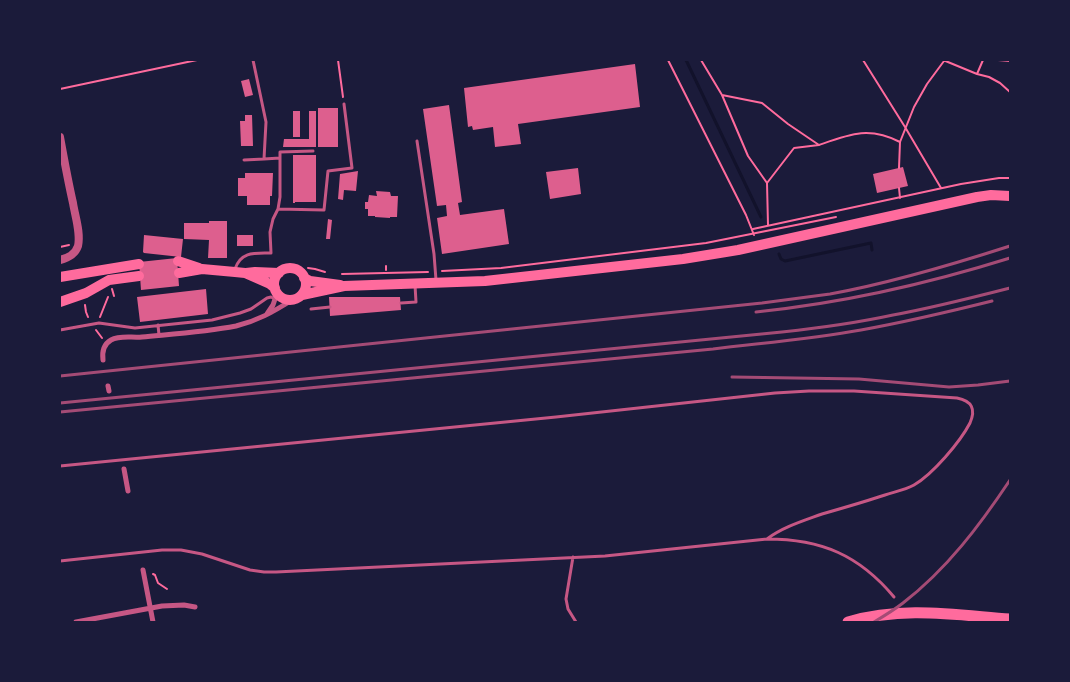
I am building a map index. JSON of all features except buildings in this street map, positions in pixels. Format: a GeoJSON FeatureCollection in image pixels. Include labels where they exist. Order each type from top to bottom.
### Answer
{"type":"FeatureCollection","features":[{"type":"Feature","properties":{"kind":"highway"},"geometry":{"type":"LineString","coordinates":[[848,622],[882,614],[912,612],[1010,619]]}},
{"type":"Feature","properties":{"kind":"main road"},"geometry":{"type":"LineString","coordinates":[[240,272],[270,284],[276,294],[292,300],[302,295],[344,286],[485,281],[683,259],[738,250],[991,195],[1010,196]]}},
{"type":"Feature","properties":{"kind":"main road"},"geometry":{"type":"LineString","coordinates":[[178,261],[202,270]]}},
{"type":"Feature","properties":{"kind":"main road"},"geometry":{"type":"LineString","coordinates":[[60,277],[139,264]]}},
{"type":"Feature","properties":{"kind":"main road"},"geometry":{"type":"LineString","coordinates":[[106,269],[109,280]]}},
{"type":"Feature","properties":{"kind":"main road"},"geometry":{"type":"LineString","coordinates":[[179,272],[202,270],[279,273],[292,269],[299,271],[303,276],[306,285],[302,295]]}},
{"type":"Feature","properties":{"kind":"main road"},"geometry":{"type":"LineString","coordinates":[[276,294],[275,280],[279,273]]}},
{"type":"Feature","properties":{"kind":"main road"},"geometry":{"type":"LineString","coordinates":[[60,302],[82,295],[109,280],[139,276]]}},
{"type":"Feature","properties":{"kind":"main road"},"geometry":{"type":"LineString","coordinates":[[303,276],[310,280],[344,286]]}},
{"type":"Feature","properties":{"kind":"street"},"geometry":{"type":"LineString","coordinates":[[60,137],[61,153],[78,239],[75,252],[60,260]]}},
{"type":"Feature","properties":{"kind":"street"},"geometry":{"type":"LineString","coordinates":[[267,315],[276,294]]}},
{"type":"Feature","properties":{"kind":"street"},"geometry":{"type":"LineString","coordinates":[[103,360],[104,348],[109,341],[121,337],[159,335],[246,324],[279,309],[292,300]]}},
{"type":"Feature","properties":{"kind":"street"},"geometry":{"type":"LineString","coordinates":[[124,469],[128,490]]}},
{"type":"Feature","properties":{"kind":"street"},"geometry":{"type":"LineString","coordinates":[[144,570],[153,622]]}},
{"type":"Feature","properties":{"kind":"street"},"geometry":{"type":"LineString","coordinates":[[76,622],[175,604],[195,608]]}},
{"type":"Feature","properties":{"kind":"lane"},"geometry":{"type":"LineString","coordinates":[[253,60],[266,122],[264,159]]}},
{"type":"Feature","properties":{"kind":"lane"},"geometry":{"type":"LineString","coordinates":[[278,210],[324,210],[328,171],[352,168],[344,104]]}},
{"type":"Feature","properties":{"kind":"lane"},"geometry":{"type":"LineString","coordinates":[[416,141],[434,254],[436,283]]}},
{"type":"Feature","properties":{"kind":"lane"},"geometry":{"type":"LineString","coordinates":[[240,272],[237,264],[242,257],[248,254],[271,253],[270,232],[273,219],[278,210],[280,197],[280,152],[313,151]]}},
{"type":"Feature","properties":{"kind":"lane"},"geometry":{"type":"LineString","coordinates":[[244,160],[280,158]]}},
{"type":"Feature","properties":{"kind":"lane"},"geometry":{"type":"LineString","coordinates":[[401,303],[416,302],[415,284]]}},
{"type":"Feature","properties":{"kind":"lane"},"geometry":{"type":"LineString","coordinates":[[60,330],[99,323],[135,328],[212,320],[251,309],[276,294]]}},
{"type":"Feature","properties":{"kind":"lane"},"geometry":{"type":"LineString","coordinates":[[311,309],[330,307]]}},
{"type":"Feature","properties":{"kind":"lane"},"geometry":{"type":"LineString","coordinates":[[158,326],[159,335]]}},
{"type":"Feature","properties":{"kind":"lane"},"geometry":{"type":"LineString","coordinates":[[60,466],[556,418],[775,393],[860,392],[957,398],[965,400],[970,404],[973,411],[967,428],[951,451],[914,485],[782,529],[767,539]]}},
{"type":"Feature","properties":{"kind":"lane"},"geometry":{"type":"LineString","coordinates":[[60,562],[162,550],[181,550],[202,554],[250,570],[269,572],[604,556],[767,539],[802,541],[833,550],[864,567],[894,597]]}},
{"type":"Feature","properties":{"kind":"lane"},"geometry":{"type":"LineString","coordinates":[[573,557],[566,599],[568,609],[576,622]]}},
{"type":"Feature","properties":{"kind":"path"},"geometry":{"type":"LineString","coordinates":[[60,89],[197,60]]}},
{"type":"Feature","properties":{"kind":"path"},"geometry":{"type":"LineString","coordinates":[[338,60],[344,104]]}},
{"type":"Feature","properties":{"kind":"path"},"geometry":{"type":"LineString","coordinates":[[668,60],[753,229],[941,188],[993,178],[1010,178]]}},
{"type":"Feature","properties":{"kind":"path"},"geometry":{"type":"LineString","coordinates":[[701,60],[722,94],[748,156],[767,183],[768,226]]}},
{"type":"Feature","properties":{"kind":"path"},"geometry":{"type":"LineString","coordinates":[[863,60],[906,127],[941,188]]}},
{"type":"Feature","properties":{"kind":"path"},"geometry":{"type":"LineString","coordinates":[[900,168],[900,142],[927,84],[943,60],[989,77],[1000,83],[1010,92]]}},
{"type":"Feature","properties":{"kind":"path"},"geometry":{"type":"LineString","coordinates":[[977,74],[983,60]]}},
{"type":"Feature","properties":{"kind":"path"},"geometry":{"type":"LineString","coordinates":[[998,60],[1010,62]]}},
{"type":"Feature","properties":{"kind":"path"},"geometry":{"type":"LineString","coordinates":[[722,94],[762,103],[819,145]]}},
{"type":"Feature","properties":{"kind":"path"},"geometry":{"type":"LineString","coordinates":[[767,183],[794,148],[819,145],[849,134],[870,132],[882,134],[900,142]]}},
{"type":"Feature","properties":{"kind":"path"},"geometry":{"type":"LineString","coordinates":[[899,188],[900,198]]}},
{"type":"Feature","properties":{"kind":"path"},"geometry":{"type":"LineString","coordinates":[[342,274],[500,268],[682,246],[745,236],[841,216]]}},
{"type":"Feature","properties":{"kind":"path"},"geometry":{"type":"LineString","coordinates":[[303,276],[309,268],[328,273]]}},
{"type":"Feature","properties":{"kind":"path"},"geometry":{"type":"LineString","coordinates":[[144,570],[155,575],[158,583],[167,589]]}},
{"type":"Feature","properties":{"kind":"waterway"},"geometry":{"type":"LineString","coordinates":[[686,60],[761,217]]}},
{"type":"Feature","properties":{"kind":"waterway"},"geometry":{"type":"LineString","coordinates":[[779,254],[781,259],[785,261],[871,243],[872,250]]}},
{"type":"Feature","properties":{"kind":"railway"},"geometry":{"type":"LineString","coordinates":[[60,376],[762,303],[830,294],[876,285],[1010,246]]}},
{"type":"Feature","properties":{"kind":"railway"},"geometry":{"type":"LineString","coordinates":[[756,312],[853,298],[948,276],[1010,258]]}},
{"type":"Feature","properties":{"kind":"railway"},"geometry":{"type":"LineString","coordinates":[[60,403],[810,329],[952,303],[1010,288]]}},
{"type":"Feature","properties":{"kind":"railway"},"geometry":{"type":"LineString","coordinates":[[60,412],[787,341],[877,327],[992,301]]}},
{"type":"Feature","properties":{"kind":"railway"},"geometry":{"type":"LineString","coordinates":[[732,377],[859,379],[949,387],[1010,381]]}},
{"type":"Feature","properties":{"kind":"railway"},"geometry":{"type":"LineString","coordinates":[[874,622],[893,611],[934,576],[975,530],[1010,480]]}}]}
